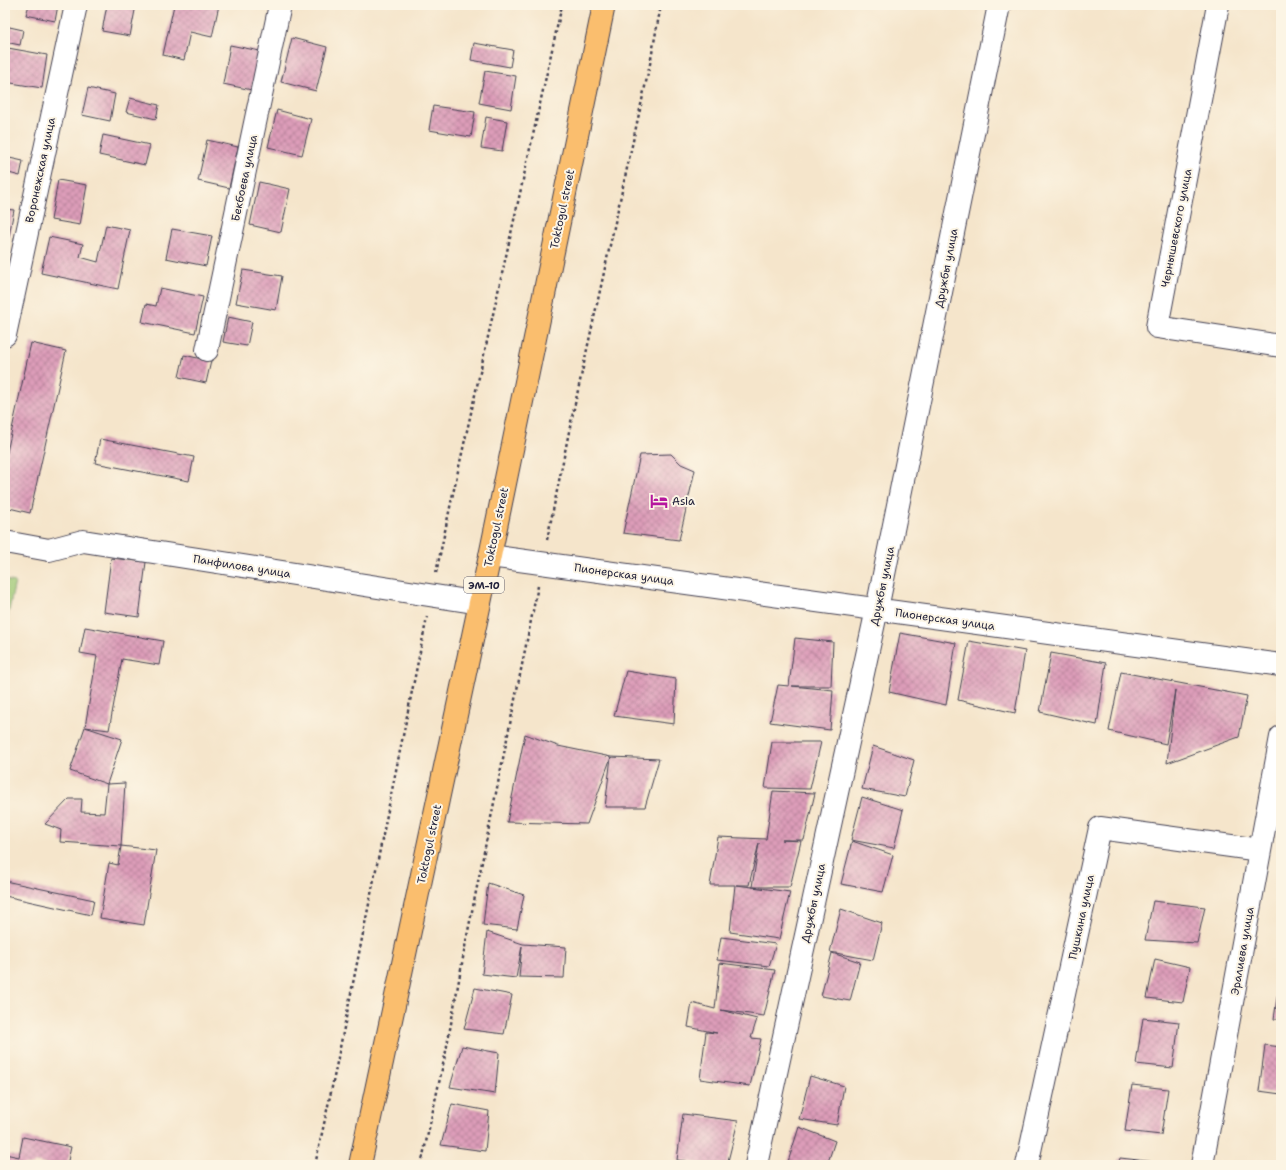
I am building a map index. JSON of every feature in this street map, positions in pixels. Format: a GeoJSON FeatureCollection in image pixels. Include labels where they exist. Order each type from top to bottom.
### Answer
{"type":"FeatureCollection","features":[{"type":"Feature","properties":{"kind":"highway","name":"Toktogul street"},"geometry":{"type":"LineString","coordinates":[[360,1165],[490,556],[604,5]]}},
{"type":"Feature","properties":{"kind":"street","name":"Воронежская улица"},"geometry":{"type":"LineString","coordinates":[[5,335],[76,5]]}},
{"type":"Feature","properties":{"kind":"street","name":"Бекбоева улица"},"geometry":{"type":"LineString","coordinates":[[207,350],[280,5]]}},
{"type":"Feature","properties":{"kind":"street","name":"Дружбы улица"},"geometry":{"type":"LineString","coordinates":[[756,1165],[877,609],[999,5]]}},
{"type":"Feature","properties":{"kind":"street","name":"Чернышевского улица"},"geometry":{"type":"LineString","coordinates":[[1218,5],[1157,327],[1281,346]]}},
{"type":"Feature","properties":{"kind":"street","name":"Панфилова улица"},"geometry":{"type":"LineString","coordinates":[[5,542],[49,550],[83,541],[480,603]]}},
{"type":"Feature","properties":{"kind":"street","name":"Пионерская улица"},"geometry":{"type":"LineString","coordinates":[[490,556],[1281,665]]}},
{"type":"Feature","properties":{"kind":"street","name":"Эралиева улица"},"geometry":{"type":"LineString","coordinates":[[1202,1165],[1281,737]]}},
{"type":"Feature","properties":{"kind":"street","name":"Пушкина улица"},"geometry":{"type":"LineString","coordinates":[[1027,1165],[1100,828],[1260,850]]}},
{"type":"Feature","properties":{"kind":"green space"},"geometry":{"type":"Polygon","coordinates":[[[5,580],[15,582],[5,629],[5,580]]]}},
{"type":"Feature","properties":{"kind":"building"},"geometry":{"type":"Polygon","coordinates":[[[29,5],[58,5],[55,21],[26,15],[29,5]]]}},
{"type":"Feature","properties":{"kind":"building"},"geometry":{"type":"Polygon","coordinates":[[[107,5],[136,5],[130,36],[102,31],[107,5]]]}},
{"type":"Feature","properties":{"kind":"building"},"geometry":{"type":"Polygon","coordinates":[[[174,5],[219,5],[212,37],[190,32],[184,60],[163,55],[174,5]]]}},
{"type":"Feature","properties":{"kind":"building"},"geometry":{"type":"Polygon","coordinates":[[[5,26],[23,30],[20,45],[5,42],[5,26]]]}},
{"type":"Feature","properties":{"kind":"building"},"geometry":{"type":"Polygon","coordinates":[[[292,38],[327,47],[316,91],[281,82],[292,38]]]}},
{"type":"Feature","properties":{"kind":"building"},"geometry":{"type":"Polygon","coordinates":[[[474,43],[513,50],[510,67],[471,60],[474,43]]]}},
{"type":"Feature","properties":{"kind":"building"},"geometry":{"type":"Polygon","coordinates":[[[230,45],[260,51],[252,90],[223,84],[230,45]]]}},
{"type":"Feature","properties":{"kind":"building"},"geometry":{"type":"Polygon","coordinates":[[[8,48],[47,55],[42,88],[5,82],[5,68],[8,48]]]}},
{"type":"Feature","properties":{"kind":"building"},"geometry":{"type":"Polygon","coordinates":[[[485,71],[516,76],[511,109],[479,103],[485,71]]]}},
{"type":"Feature","properties":{"kind":"building"},"geometry":{"type":"Polygon","coordinates":[[[88,88],[115,94],[110,121],[82,115],[88,88]]]}},
{"type":"Feature","properties":{"kind":"building"},"geometry":{"type":"Polygon","coordinates":[[[130,98],[159,105],[156,119],[126,112],[130,98]]]}},
{"type":"Feature","properties":{"kind":"building"},"geometry":{"type":"Polygon","coordinates":[[[433,106],[475,112],[471,137],[429,130],[433,106]]]}},
{"type":"Feature","properties":{"kind":"building"},"geometry":{"type":"Polygon","coordinates":[[[277,110],[311,119],[302,155],[268,147],[277,110]]]}},
{"type":"Feature","properties":{"kind":"building"},"geometry":{"type":"Polygon","coordinates":[[[486,117],[507,121],[502,151],[481,148],[486,117]]]}},
{"type":"Feature","properties":{"kind":"building"},"geometry":{"type":"Polygon","coordinates":[[[103,135],[150,145],[145,165],[99,155],[103,135]]]}},
{"type":"Feature","properties":{"kind":"building"},"geometry":{"type":"Polygon","coordinates":[[[207,140],[238,147],[229,188],[198,181],[207,140]]]}},
{"type":"Feature","properties":{"kind":"building"},"geometry":{"type":"Polygon","coordinates":[[[5,157],[23,161],[20,176],[5,172],[5,157]]]}},
{"type":"Feature","properties":{"kind":"building"},"geometry":{"type":"Polygon","coordinates":[[[58,180],[87,185],[80,225],[51,220],[58,180]]]}},
{"type":"Feature","properties":{"kind":"building"},"geometry":{"type":"Polygon","coordinates":[[[259,182],[290,189],[281,232],[250,225],[259,182]]]}},
{"type":"Feature","properties":{"kind":"building"},"geometry":{"type":"Polygon","coordinates":[[[5,209],[14,210],[8,241],[5,240],[5,209]]]}},
{"type":"Feature","properties":{"kind":"building"},"geometry":{"type":"Polygon","coordinates":[[[106,225],[130,230],[118,289],[41,273],[49,237],[83,244],[80,257],[98,262],[106,225]]]}},
{"type":"Feature","properties":{"kind":"building"},"geometry":{"type":"Polygon","coordinates":[[[172,229],[212,236],[206,266],[166,258],[172,229]]]}},
{"type":"Feature","properties":{"kind":"building"},"geometry":{"type":"Polygon","coordinates":[[[243,270],[282,276],[276,310],[236,303],[243,270]]]}},
{"type":"Feature","properties":{"kind":"building"},"geometry":{"type":"Polygon","coordinates":[[[160,288],[203,297],[195,333],[142,322],[146,304],[156,306],[160,288]]]}},
{"type":"Feature","properties":{"kind":"building"},"geometry":{"type":"Polygon","coordinates":[[[228,317],[252,322],[247,346],[223,342],[228,317]]]}},
{"type":"Feature","properties":{"kind":"building"},"geometry":{"type":"Polygon","coordinates":[[[31,343],[66,351],[30,513],[5,507],[5,461],[31,343]]]}},
{"type":"Feature","properties":{"kind":"building"},"geometry":{"type":"Polygon","coordinates":[[[184,355],[211,361],[206,383],[179,377],[184,355]]]}},
{"type":"Feature","properties":{"kind":"building"},"geometry":{"type":"Polygon","coordinates":[[[100,439],[194,457],[189,481],[95,463],[100,439]]]}},
{"type":"Feature","properties":{"kind":"building","name":"Asia"},"geometry":{"type":"Polygon","coordinates":[[[671,454],[681,464],[695,470],[679,540],[623,533],[640,455],[671,454]]]}},
{"type":"Feature","properties":{"kind":"building"},"geometry":{"type":"Polygon","coordinates":[[[111,558],[146,562],[139,617],[104,612],[111,558]]]}},
{"type":"Feature","properties":{"kind":"building"},"geometry":{"type":"Polygon","coordinates":[[[85,627],[163,641],[159,665],[122,659],[109,730],[85,727],[97,656],[80,653],[85,627]]]}},
{"type":"Feature","properties":{"kind":"building"},"geometry":{"type":"Polygon","coordinates":[[[900,633],[956,643],[946,705],[889,692],[900,633]]]}},
{"type":"Feature","properties":{"kind":"building"},"geometry":{"type":"Polygon","coordinates":[[[795,638],[833,642],[831,686],[792,686],[833,690],[830,730],[770,722],[778,685],[789,686],[795,638]]]}},
{"type":"Feature","properties":{"kind":"building"},"geometry":{"type":"Polygon","coordinates":[[[969,641],[1025,651],[1015,713],[958,700],[969,641]]]}},
{"type":"Feature","properties":{"kind":"building"},"geometry":{"type":"Polygon","coordinates":[[[1051,653],[1106,663],[1097,725],[1040,712],[1051,653]]]}},
{"type":"Feature","properties":{"kind":"building"},"geometry":{"type":"Polygon","coordinates":[[[626,671],[676,679],[674,724],[614,716],[626,671]]]}},
{"type":"Feature","properties":{"kind":"building"},"geometry":{"type":"Polygon","coordinates":[[[1121,672],[1247,696],[1239,737],[1167,763],[1175,690],[1166,744],[1109,731],[1121,672]]]}},
{"type":"Feature","properties":{"kind":"building"},"geometry":{"type":"Polygon","coordinates":[[[85,727],[122,739],[107,784],[70,771],[85,727]]]}},
{"type":"Feature","properties":{"kind":"building"},"geometry":{"type":"Polygon","coordinates":[[[525,734],[558,746],[611,757],[587,824],[507,822],[525,734]]]}},
{"type":"Feature","properties":{"kind":"building"},"geometry":{"type":"Polygon","coordinates":[[[772,742],[821,742],[810,789],[765,788],[772,742]]]}},
{"type":"Feature","properties":{"kind":"building"},"geometry":{"type":"Polygon","coordinates":[[[873,746],[914,760],[905,797],[862,789],[873,746]]]}},
{"type":"Feature","properties":{"kind":"building"},"geometry":{"type":"Polygon","coordinates":[[[611,757],[659,759],[645,807],[605,807],[611,757]]]}},
{"type":"Feature","properties":{"kind":"building"},"geometry":{"type":"Polygon","coordinates":[[[125,783],[121,846],[60,842],[61,830],[45,824],[69,799],[82,799],[81,812],[104,813],[107,784],[125,783]]]}},
{"type":"Feature","properties":{"kind":"building"},"geometry":{"type":"Polygon","coordinates":[[[773,791],[815,793],[804,840],[782,840],[801,841],[790,887],[752,887],[790,892],[779,939],[730,932],[735,885],[710,885],[718,837],[766,839],[773,791]],[[759,843],[749,885],[736,885],[752,887],[759,843]]]}},
{"type":"Feature","properties":{"kind":"building"},"geometry":{"type":"Polygon","coordinates":[[[862,797],[903,810],[894,848],[851,840],[862,797]]]}},
{"type":"Feature","properties":{"kind":"building"},"geometry":{"type":"Polygon","coordinates":[[[852,841],[893,855],[883,892],[841,884],[852,841]]]}},
{"type":"Feature","properties":{"kind":"building"},"geometry":{"type":"Polygon","coordinates":[[[121,846],[156,850],[144,925],[100,918],[109,863],[118,865],[121,846]]]}},
{"type":"Feature","properties":{"kind":"building"},"geometry":{"type":"Polygon","coordinates":[[[5,881],[94,900],[91,915],[5,896],[5,881]]]}},
{"type":"Feature","properties":{"kind":"building"},"geometry":{"type":"Polygon","coordinates":[[[488,883],[524,895],[517,929],[483,925],[488,883]]]}},
{"type":"Feature","properties":{"kind":"building"},"geometry":{"type":"Polygon","coordinates":[[[1153,901],[1205,907],[1197,943],[1145,940],[1153,901]]]}},
{"type":"Feature","properties":{"kind":"building"},"geometry":{"type":"Polygon","coordinates":[[[841,909],[882,923],[873,960],[830,952],[841,909]]]}},
{"type":"Feature","properties":{"kind":"building"},"geometry":{"type":"Polygon","coordinates":[[[487,932],[523,944],[566,947],[564,978],[519,977],[522,946],[516,978],[482,974],[487,932]]]}},
{"type":"Feature","properties":{"kind":"building"},"geometry":{"type":"Polygon","coordinates":[[[721,937],[776,944],[769,966],[717,960],[721,937]]]}},
{"type":"Feature","properties":{"kind":"building"},"geometry":{"type":"Polygon","coordinates":[[[832,953],[860,962],[850,1001],[821,996],[832,953]]]}},
{"type":"Feature","properties":{"kind":"building"},"geometry":{"type":"Polygon","coordinates":[[[1155,959],[1190,967],[1183,1002],[1147,998],[1155,959]]]}},
{"type":"Feature","properties":{"kind":"building"},"geometry":{"type":"Polygon","coordinates":[[[720,963],[775,970],[764,1016],[721,1010],[757,1019],[751,1038],[761,1039],[750,1086],[700,1079],[706,1032],[717,1033],[688,1027],[692,1003],[715,1009],[720,963]]]}},
{"type":"Feature","properties":{"kind":"building"},"geometry":{"type":"Polygon","coordinates":[[[1280,977],[1281,1019],[1274,1019],[1280,977]]]}},
{"type":"Feature","properties":{"kind":"building"},"geometry":{"type":"Polygon","coordinates":[[[475,988],[512,995],[504,1034],[464,1029],[475,988]]]}},
{"type":"Feature","properties":{"kind":"building"},"geometry":{"type":"Polygon","coordinates":[[[1143,1018],[1179,1022],[1173,1068],[1136,1064],[1143,1018]]]}},
{"type":"Feature","properties":{"kind":"building"},"geometry":{"type":"Polygon","coordinates":[[[1265,1045],[1281,1047],[1281,1094],[1259,1091],[1265,1045]]]}},
{"type":"Feature","properties":{"kind":"building"},"geometry":{"type":"Polygon","coordinates":[[[462,1046],[499,1053],[495,1094],[450,1087],[462,1046]]]}},
{"type":"Feature","properties":{"kind":"building"},"geometry":{"type":"Polygon","coordinates":[[[810,1076],[844,1086],[837,1125],[799,1119],[810,1076]]]}},
{"type":"Feature","properties":{"kind":"building"},"geometry":{"type":"Polygon","coordinates":[[[1132,1085],[1168,1089],[1161,1135],[1125,1131],[1132,1085]]]}},
{"type":"Feature","properties":{"kind":"building"},"geometry":{"type":"Polygon","coordinates":[[[452,1104],[489,1111],[485,1151],[441,1145],[452,1104]]]}},
{"type":"Feature","properties":{"kind":"building"},"geometry":{"type":"Polygon","coordinates":[[[683,1114],[738,1121],[727,1165],[711,1165],[677,1160],[683,1114]]]}},
{"type":"Feature","properties":{"kind":"building"},"geometry":{"type":"Polygon","coordinates":[[[799,1127],[835,1141],[827,1165],[787,1165],[799,1127]]]}},
{"type":"Feature","properties":{"kind":"building"},"geometry":{"type":"Polygon","coordinates":[[[23,1137],[71,1147],[67,1165],[48,1165],[34,1162],[33,1165],[5,1165],[5,1154],[19,1157],[23,1137]]]}},
{"type":"Feature","properties":{"kind":"building"},"geometry":{"type":"Polygon","coordinates":[[[1120,1158],[1156,1162],[1155,1165],[1118,1165],[1120,1158]]]}},
{"type":"Feature","properties":{"kind":"place","name":"Asia"},"geometry":{"type":"Point","coordinates":[659,501]}}]}
